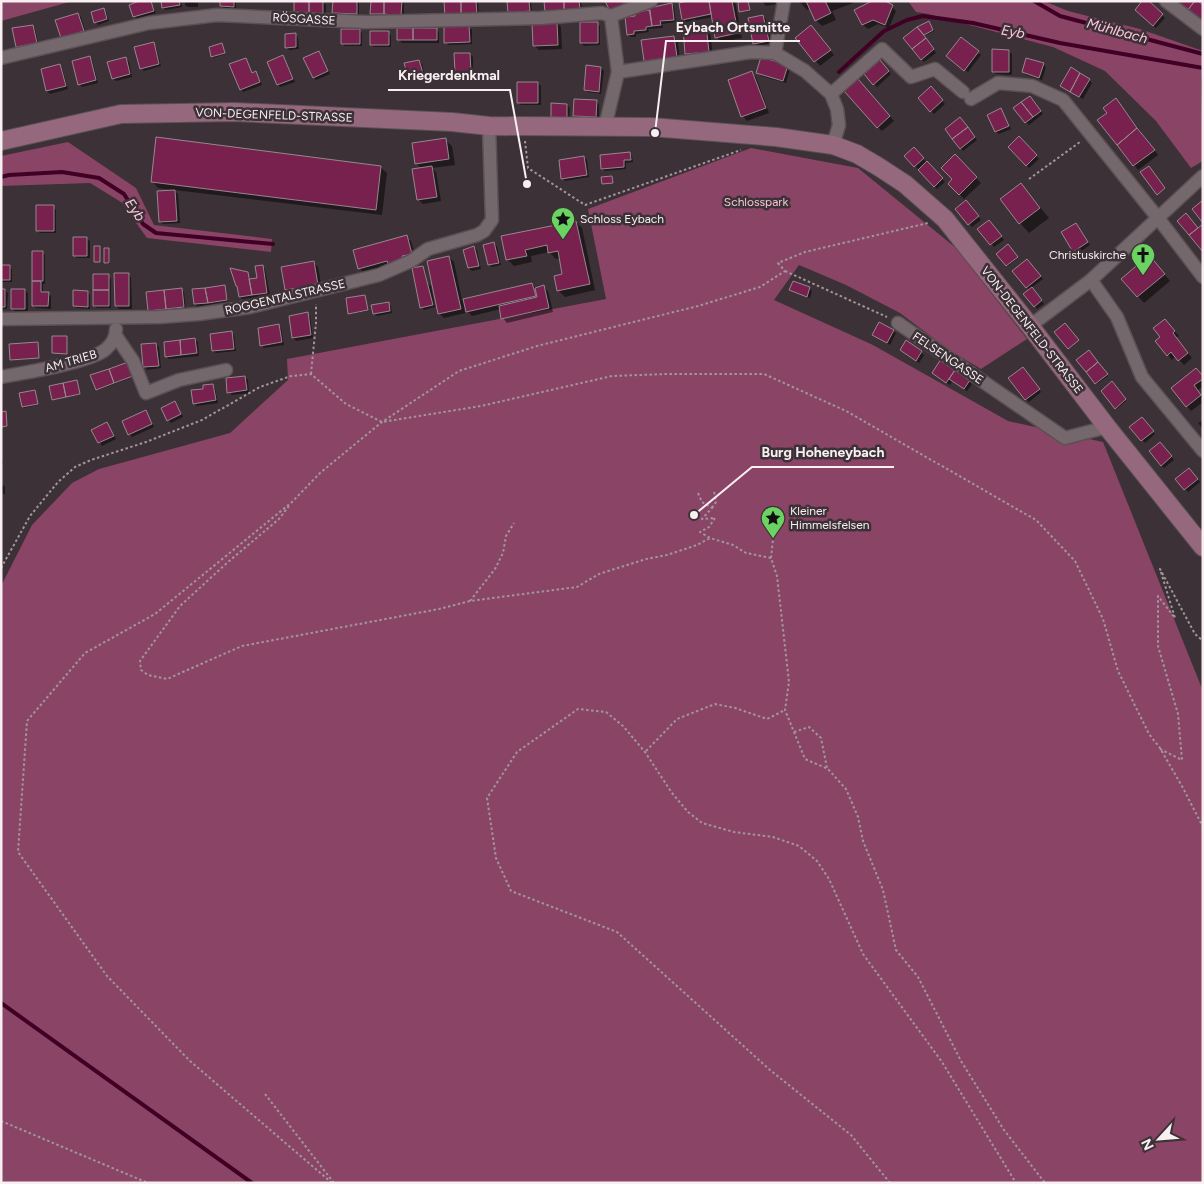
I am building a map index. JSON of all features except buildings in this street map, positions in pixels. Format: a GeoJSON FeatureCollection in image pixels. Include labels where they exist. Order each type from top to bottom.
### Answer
{"type":"FeatureCollection","features":[{"type":"Feature","properties":{"kind":"main road","name":"VON-DEGENFELD-STRASSE"},"geometry":{"type":"LineString","coordinates":[[1,141],[121,114],[235,112],[452,122],[489,126],[651,127],[776,137],[833,145],[857,154],[905,184],[945,219],[1107,427],[1203,546]]}},
{"type":"Feature","properties":{"kind":"street"},"geometry":{"type":"LineString","coordinates":[[604,127],[618,72],[611,16],[651,1]]}},
{"type":"Feature","properties":{"kind":"street"},"geometry":{"type":"LineString","coordinates":[[775,53],[784,1]]}},
{"type":"Feature","properties":{"kind":"street"},"geometry":{"type":"LineString","coordinates":[[1166,1],[1203,29]]}},
{"type":"Feature","properties":{"kind":"street","name":"RÖSGASSE"},"geometry":{"type":"LineString","coordinates":[[1,58],[149,23],[217,15],[365,22],[542,18],[602,13],[611,16]]}},
{"type":"Feature","properties":{"kind":"street"},"geometry":{"type":"LineString","coordinates":[[831,94],[882,50],[911,78],[935,69],[967,96],[998,83],[1032,86],[1063,100],[1203,277]]}},
{"type":"Feature","properties":{"kind":"street"},"geometry":{"type":"LineString","coordinates":[[618,72],[751,52],[775,53],[805,71],[831,94],[837,109],[839,125],[833,145]]}},
{"type":"Feature","properties":{"kind":"street","name":"ROGGENTALSTRASSE"},"geometry":{"type":"LineString","coordinates":[[1,319],[117,318],[199,314],[250,307],[379,275],[412,261],[428,249],[478,235],[484,231],[492,220],[489,126]]}},
{"type":"Feature","properties":{"kind":"street"},"geometry":{"type":"LineString","coordinates":[[1030,326],[1091,280],[1203,176]]}},
{"type":"Feature","properties":{"kind":"street"},"geometry":{"type":"LineString","coordinates":[[1091,280],[1117,317],[1142,377],[1203,451]]}},
{"type":"Feature","properties":{"kind":"street"},"geometry":{"type":"LineString","coordinates":[[117,318],[116,336],[133,362],[146,393],[179,380],[226,370]]}},
{"type":"Feature","properties":{"kind":"street","name":"FELSENGASSE"},"geometry":{"type":"LineString","coordinates":[[898,323],[1065,438],[1107,427]]}},
{"type":"Feature","properties":{"kind":"street","name":"AM TRIEB"},"geometry":{"type":"LineString","coordinates":[[1,377],[88,358],[106,350],[116,336]]}},
{"type":"Feature","properties":{"kind":"path"},"geometry":{"type":"LineString","coordinates":[[524,126],[528,168],[585,205],[748,147]]}},
{"type":"Feature","properties":{"kind":"path"},"geometry":{"type":"LineString","coordinates":[[1029,179],[1090,135]]}},
{"type":"Feature","properties":{"kind":"path"},"geometry":{"type":"LineString","coordinates":[[898,323],[785,271],[778,263],[805,252],[933,222]]}},
{"type":"Feature","properties":{"kind":"path"},"geometry":{"type":"LineString","coordinates":[[333,1183],[190,1061],[107,976],[18,852],[27,721],[86,653],[154,614],[292,502],[320,473],[382,422],[459,371],[537,346],[698,306],[760,287],[785,271]]}},
{"type":"Feature","properties":{"kind":"path"},"geometry":{"type":"LineString","coordinates":[[311,374],[316,323],[316,290]]}},
{"type":"Feature","properties":{"kind":"path"},"geometry":{"type":"LineString","coordinates":[[1,568],[30,516],[58,482],[75,467],[202,420],[260,387],[291,376],[311,374],[346,404],[382,422],[481,406],[612,376],[764,374],[846,411],[1036,520],[1075,561],[1104,619],[1118,671],[1149,734],[1160,748],[1183,788],[1203,828]]}},
{"type":"Feature","properties":{"kind":"path"},"geometry":{"type":"LineString","coordinates":[[714,492],[716,502],[702,518],[715,518],[709,527],[700,532],[710,538],[733,545],[746,553],[771,558]]}},
{"type":"Feature","properties":{"kind":"path"},"geometry":{"type":"LineString","coordinates":[[698,494],[702,502],[712,508]]}},
{"type":"Feature","properties":{"kind":"path"},"geometry":{"type":"LineString","coordinates":[[292,502],[279,520],[228,562],[180,606],[140,661],[141,670],[148,675],[167,679],[242,646],[439,609],[470,600],[577,587],[600,574],[698,545],[710,538]]}},
{"type":"Feature","properties":{"kind":"path"},"geometry":{"type":"LineString","coordinates":[[470,600],[495,569],[503,553],[506,536],[514,523]]}},
{"type":"Feature","properties":{"kind":"path"},"geometry":{"type":"LineString","coordinates":[[773,539],[771,558],[777,576],[789,682],[785,710],[805,759],[828,769],[846,789],[858,817],[863,841],[883,890],[896,950],[918,977],[961,1061],[1004,1130],[1045,1183]]}},
{"type":"Feature","properties":{"kind":"path"},"geometry":{"type":"LineString","coordinates":[[1160,748],[1182,760],[1178,714],[1158,646],[1158,596],[1174,618],[1160,569],[1195,634],[1203,641]]}},
{"type":"Feature","properties":{"kind":"path"},"geometry":{"type":"LineString","coordinates":[[645,752],[676,719],[714,704],[735,708],[767,719],[785,710]]}},
{"type":"Feature","properties":{"kind":"path"},"geometry":{"type":"LineString","coordinates":[[890,1183],[851,1135],[770,1070],[618,932],[511,891],[496,858],[487,798],[517,752],[578,709],[606,712],[623,726],[645,752],[688,812],[702,823],[734,832],[772,837],[799,846],[817,862],[829,879],[863,954],[942,1062],[1016,1183]]}},
{"type":"Feature","properties":{"kind":"path"},"geometry":{"type":"LineString","coordinates":[[794,732],[809,727],[821,738],[828,769]]}},
{"type":"Feature","properties":{"kind":"path"},"geometry":{"type":"LineString","coordinates":[[265,1094],[333,1183]]}},
{"type":"Feature","properties":{"kind":"path"},"geometry":{"type":"LineString","coordinates":[[1,1121],[148,1183]]}},
{"type":"Feature","properties":{"kind":"green space"},"geometry":{"type":"Polygon","coordinates":[[[1,1],[73,1],[1,21],[1,1]]]}},
{"type":"Feature","properties":{"kind":"green space"},"geometry":{"type":"Polygon","coordinates":[[[908,1],[1044,1],[1068,11],[1140,29],[1203,51],[1201,82],[1203,161],[1191,168],[1156,121],[1105,71],[1053,47],[916,12],[908,1]]]}},
{"type":"Feature","properties":{"kind":"green space"},"geometry":{"type":"Polygon","coordinates":[[[68,142],[136,188],[154,225],[272,239],[271,252],[147,238],[121,202],[90,183],[1,186],[1,156],[68,142]]]}},
{"type":"Feature","properties":{"kind":"green space","name":"Schlosspark"},"geometry":{"type":"Polygon","coordinates":[[[751,148],[858,168],[956,248],[1027,339],[981,369],[949,350],[900,313],[846,285],[799,265],[774,300],[873,345],[1008,421],[1103,442],[1203,691],[1203,1183],[1,1183],[1,586],[32,525],[72,483],[99,469],[230,433],[288,380],[287,359],[606,299],[588,209],[751,148]]]}},
{"type":"Feature","properties":{"kind":"waterway","name":"Mühlbach"},"geometry":{"type":"LineString","coordinates":[[1034,1],[1060,16],[1203,54]]}},
{"type":"Feature","properties":{"kind":"waterway","name":"Eyb"},"geometry":{"type":"LineString","coordinates":[[839,72],[884,31],[907,20],[923,16],[973,23],[1060,43],[1203,68]]}},
{"type":"Feature","properties":{"kind":"waterway","name":"Eyb"},"geometry":{"type":"LineString","coordinates":[[1,177],[62,172],[99,178],[124,194],[143,224],[156,233],[273,244]]}},
{"type":"Feature","properties":{"kind":"waterway"},"geometry":{"type":"LineString","coordinates":[[1,1003],[252,1183]]}},
{"type":"Feature","properties":{"kind":"place","name":"Eybach Ortsmitte"},"geometry":{"type":"Point","coordinates":[655,133]}},
{"type":"Feature","properties":{"kind":"place","name":"Kriegerdenkmal"},"geometry":{"type":"Point","coordinates":[527,184]}},
{"type":"Feature","properties":{"kind":"place","name":"Schloss Eybach"},"geometry":{"type":"Point","coordinates":[563,240]}},
{"type":"Feature","properties":{"kind":"place","name":"Christuskirche"},"geometry":{"type":"Point","coordinates":[1143,276]}},
{"type":"Feature","properties":{"kind":"place","name":"Burg Hoheneybach"},"geometry":{"type":"Point","coordinates":[694,515]}},
{"type":"Feature","properties":{"kind":"place","name":"Kleiner Himmelsfelsen"},"geometry":{"type":"Point","coordinates":[773,539]}}]}
